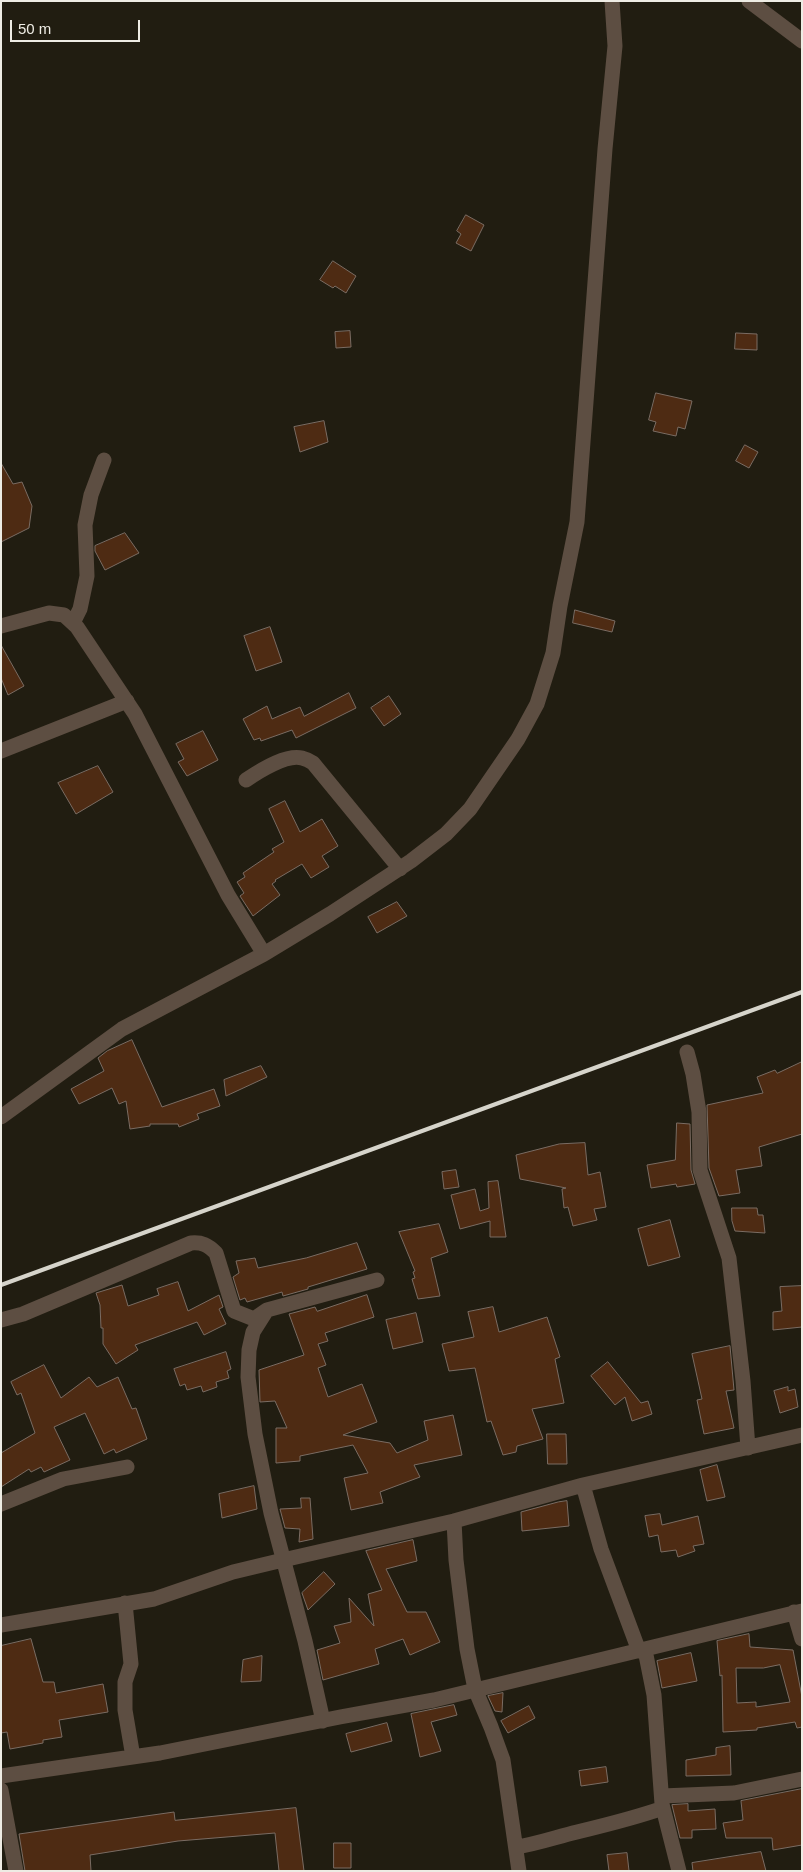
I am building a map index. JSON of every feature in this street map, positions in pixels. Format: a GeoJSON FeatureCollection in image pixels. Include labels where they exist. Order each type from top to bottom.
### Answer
{"type":"FeatureCollection","features":[{"type":"Feature","properties":{"kind":"street"},"geometry":{"type":"LineString","coordinates":[[2,1114],[122,1030],[264,954],[400,869],[446,834],[470,809],[518,739],[536,704],[553,653],[560,606],[577,522],[605,148],[616,46],[612,1]]}},
{"type":"Feature","properties":{"kind":"street"},"geometry":{"type":"LineString","coordinates":[[749,1],[802,41]]}},
{"type":"Feature","properties":{"kind":"street"},"geometry":{"type":"LineString","coordinates":[[73,623],[80,609],[88,576],[85,525],[91,495],[104,460]]}},
{"type":"Feature","properties":{"kind":"street"},"geometry":{"type":"LineString","coordinates":[[1,626],[48,613],[64,615],[73,623],[127,701],[228,895],[264,954]]}},
{"type":"Feature","properties":{"kind":"street"},"geometry":{"type":"LineString","coordinates":[[1,751],[127,701]]}},
{"type":"Feature","properties":{"kind":"street"},"geometry":{"type":"LineString","coordinates":[[246,780],[275,763],[290,758],[302,758],[313,762],[400,869]]}},
{"type":"Feature","properties":{"kind":"street"},"geometry":{"type":"LineString","coordinates":[[687,1052],[693,1074],[699,1112],[700,1170],[729,1258],[743,1381],[748,1448]]}},
{"type":"Feature","properties":{"kind":"street"},"geometry":{"type":"LineString","coordinates":[[1,1320],[22,1314],[185,1246],[201,1242],[216,1253],[234,1311],[254,1319],[267,1310],[377,1280]]}},
{"type":"Feature","properties":{"kind":"street"},"geometry":{"type":"LineString","coordinates":[[267,1310],[253,1332],[249,1350],[248,1377],[255,1434],[283,1560],[305,1641],[323,1721]]}},
{"type":"Feature","properties":{"kind":"street"},"geometry":{"type":"LineString","coordinates":[[1,1625],[154,1599],[233,1572],[454,1522],[584,1485],[802,1435]]}},
{"type":"Feature","properties":{"kind":"street"},"geometry":{"type":"LineString","coordinates":[[1,1504],[64,1479],[127,1467]]}},
{"type":"Feature","properties":{"kind":"street"},"geometry":{"type":"LineString","coordinates":[[584,1485],[601,1549],[642,1650],[654,1695],[662,1802],[679,1871]]}},
{"type":"Feature","properties":{"kind":"street"},"geometry":{"type":"LineString","coordinates":[[454,1522],[463,1624],[475,1689],[503,1760],[519,1871]]}},
{"type":"Feature","properties":{"kind":"street"},"geometry":{"type":"LineString","coordinates":[[125,1603],[131,1664],[125,1682],[125,1710],[133,1757]]}},
{"type":"Feature","properties":{"kind":"street"},"geometry":{"type":"LineString","coordinates":[[1,1776],[133,1757],[434,1700],[798,1612],[802,1639]]}},
{"type":"Feature","properties":{"kind":"street"},"geometry":{"type":"LineString","coordinates":[[516,1847],[605,1826],[662,1802],[734,1793],[802,1779]]}},
{"type":"Feature","properties":{"kind":"street"},"geometry":{"type":"LineString","coordinates":[[1,1790],[16,1871]]}},
{"type":"Feature","properties":{"kind":"building"},"geometry":{"type":"Polygon","coordinates":[[[466,215],[484,225],[471,251],[456,243],[461,234],[457,231],[466,215]]]}},
{"type":"Feature","properties":{"kind":"building"},"geometry":{"type":"Polygon","coordinates":[[[333,261],[356,276],[346,293],[320,280],[333,261]]]}},
{"type":"Feature","properties":{"kind":"building"},"geometry":{"type":"Polygon","coordinates":[[[350,331],[351,347],[336,348],[335,332],[350,331]]]}},
{"type":"Feature","properties":{"kind":"building"},"geometry":{"type":"Polygon","coordinates":[[[736,333],[757,334],[757,350],[735,349],[736,333]]]}},
{"type":"Feature","properties":{"kind":"building"},"geometry":{"type":"Polygon","coordinates":[[[656,393],[692,401],[685,429],[678,427],[676,436],[653,431],[656,422],[649,420],[656,393]]]}},
{"type":"Feature","properties":{"kind":"building"},"geometry":{"type":"Polygon","coordinates":[[[324,421],[328,442],[300,452],[294,427],[324,421]]]}},
{"type":"Feature","properties":{"kind":"building"},"geometry":{"type":"Polygon","coordinates":[[[745,445],[758,452],[749,468],[736,461],[745,445]]]}},
{"type":"Feature","properties":{"kind":"building"},"geometry":{"type":"Polygon","coordinates":[[[1,463],[13,484],[22,482],[32,506],[29,528],[1,542],[1,463]]]}},
{"type":"Feature","properties":{"kind":"building"},"geometry":{"type":"Polygon","coordinates":[[[125,533],[139,553],[105,570],[95,551],[95,546],[125,533]]]}},
{"type":"Feature","properties":{"kind":"building"},"geometry":{"type":"Polygon","coordinates":[[[575,610],[615,621],[612,632],[573,623],[575,610]]]}},
{"type":"Feature","properties":{"kind":"building"},"geometry":{"type":"Polygon","coordinates":[[[270,627],[282,662],[256,671],[244,636],[270,627]]]}},
{"type":"Feature","properties":{"kind":"building"},"geometry":{"type":"Polygon","coordinates":[[[1,645],[24,686],[8,695],[1,678],[1,645]]]}},
{"type":"Feature","properties":{"kind":"building"},"geometry":{"type":"Polygon","coordinates":[[[349,693],[356,708],[296,738],[292,730],[261,741],[260,738],[254,740],[243,719],[267,706],[272,719],[300,707],[304,716],[349,693]]]}},
{"type":"Feature","properties":{"kind":"building"},"geometry":{"type":"Polygon","coordinates":[[[389,696],[401,714],[384,726],[371,708],[389,696]]]}},
{"type":"Feature","properties":{"kind":"building"},"geometry":{"type":"Polygon","coordinates":[[[203,731],[218,760],[187,776],[178,762],[184,759],[176,744],[203,731]]]}},
{"type":"Feature","properties":{"kind":"building"},"geometry":{"type":"Polygon","coordinates":[[[98,766],[113,792],[76,814],[58,783],[98,766]]]}},
{"type":"Feature","properties":{"kind":"building"},"geometry":{"type":"Polygon","coordinates":[[[285,801],[300,832],[322,819],[338,846],[322,856],[329,867],[311,878],[302,864],[275,880],[272,884],[280,895],[253,916],[240,896],[244,893],[237,882],[245,877],[243,873],[274,852],[272,849],[284,842],[269,809],[285,801]]]}},
{"type":"Feature","properties":{"kind":"building"},"geometry":{"type":"Polygon","coordinates":[[[397,902],[407,916],[377,933],[368,917],[397,902]]]}},
{"type":"Feature","properties":{"kind":"building"},"geometry":{"type":"Polygon","coordinates":[[[132,1040],[162,1107],[214,1089],[220,1106],[197,1114],[199,1119],[179,1127],[178,1124],[150,1124],[150,1126],[130,1129],[126,1101],[119,1104],[112,1088],[79,1104],[71,1089],[104,1071],[98,1058],[107,1051],[132,1040]]]}},
{"type":"Feature","properties":{"kind":"building"},"geometry":{"type":"Polygon","coordinates":[[[802,1062],[802,1134],[759,1147],[762,1166],[736,1170],[740,1193],[719,1196],[709,1168],[707,1105],[763,1093],[757,1077],[775,1070],[777,1073],[802,1062]]]}},
{"type":"Feature","properties":{"kind":"building"},"geometry":{"type":"Polygon","coordinates":[[[261,1066],[267,1077],[226,1096],[224,1080],[261,1066]]]}},
{"type":"Feature","properties":{"kind":"building"},"geometry":{"type":"Polygon","coordinates":[[[677,1123],[690,1124],[691,1170],[695,1184],[677,1187],[676,1184],[651,1188],[647,1165],[675,1160],[677,1123]]]}},
{"type":"Feature","properties":{"kind":"building"},"geometry":{"type":"Polygon","coordinates":[[[585,1143],[588,1175],[600,1172],[606,1207],[594,1209],[597,1220],[573,1226],[568,1207],[564,1208],[562,1189],[566,1188],[520,1179],[516,1155],[559,1144],[585,1143]]]}},
{"type":"Feature","properties":{"kind":"building"},"geometry":{"type":"Polygon","coordinates":[[[456,1170],[459,1187],[444,1189],[442,1172],[456,1170]]]}},
{"type":"Feature","properties":{"kind":"building"},"geometry":{"type":"Polygon","coordinates":[[[498,1181],[506,1237],[490,1237],[490,1221],[460,1229],[451,1195],[475,1189],[480,1211],[489,1208],[488,1182],[498,1181]]]}},
{"type":"Feature","properties":{"kind":"building"},"geometry":{"type":"Polygon","coordinates":[[[732,1208],[757,1208],[758,1215],[763,1215],[765,1233],[735,1231],[732,1221],[732,1208]]]}},
{"type":"Feature","properties":{"kind":"building"},"geometry":{"type":"Polygon","coordinates":[[[670,1220],[680,1257],[648,1266],[638,1229],[670,1220]]]}},
{"type":"Feature","properties":{"kind":"building"},"geometry":{"type":"Polygon","coordinates":[[[439,1224],[448,1252],[431,1258],[440,1296],[418,1299],[412,1279],[415,1278],[413,1272],[415,1271],[399,1232],[439,1224]]]}},
{"type":"Feature","properties":{"kind":"building"},"geometry":{"type":"Polygon","coordinates":[[[357,1243],[367,1269],[283,1296],[282,1292],[247,1302],[245,1298],[240,1300],[233,1277],[239,1273],[236,1261],[255,1258],[258,1268],[306,1258],[357,1243]]]}},
{"type":"Feature","properties":{"kind":"building"},"geometry":{"type":"Polygon","coordinates":[[[178,1282],[188,1311],[219,1295],[223,1307],[219,1309],[226,1324],[204,1335],[197,1322],[135,1345],[138,1350],[116,1364],[103,1344],[100,1305],[96,1293],[122,1285],[128,1306],[159,1295],[157,1289],[178,1282]]]}},
{"type":"Feature","properties":{"kind":"building"},"geometry":{"type":"Polygon","coordinates":[[[802,1286],[802,1327],[773,1330],[773,1312],[782,1311],[780,1287],[802,1286]]]}},
{"type":"Feature","properties":{"kind":"building"},"geometry":{"type":"Polygon","coordinates":[[[367,1295],[374,1317],[325,1333],[328,1341],[318,1344],[326,1365],[318,1368],[328,1397],[362,1384],[377,1422],[343,1435],[390,1443],[397,1453],[428,1440],[424,1421],[453,1415],[462,1455],[414,1465],[420,1477],[380,1492],[383,1503],[351,1510],[344,1478],[368,1473],[353,1445],[300,1456],[300,1461],[276,1463],[276,1428],[287,1428],[275,1401],[260,1402],[259,1370],[304,1355],[289,1314],[315,1307],[317,1311],[367,1295]]]}},
{"type":"Feature","properties":{"kind":"building"},"geometry":{"type":"Polygon","coordinates":[[[493,1307],[499,1332],[547,1317],[560,1357],[555,1359],[564,1403],[532,1409],[543,1439],[517,1446],[516,1452],[503,1455],[491,1421],[487,1422],[475,1368],[449,1371],[442,1344],[474,1337],[468,1312],[493,1307]]]}},
{"type":"Feature","properties":{"kind":"building"},"geometry":{"type":"Polygon","coordinates":[[[416,1313],[423,1342],[393,1349],[386,1320],[416,1313]]]}},
{"type":"Feature","properties":{"kind":"building"},"geometry":{"type":"Polygon","coordinates":[[[730,1346],[734,1390],[726,1391],[734,1428],[704,1434],[697,1400],[702,1399],[692,1354],[730,1346]]]}},
{"type":"Feature","properties":{"kind":"building"},"geometry":{"type":"Polygon","coordinates":[[[226,1352],[231,1369],[227,1371],[229,1378],[216,1382],[217,1387],[203,1392],[201,1386],[187,1390],[185,1384],[180,1386],[174,1369],[226,1352]]]}},
{"type":"Feature","properties":{"kind":"building"},"geometry":{"type":"Polygon","coordinates":[[[608,1362],[641,1403],[648,1401],[652,1414],[632,1421],[625,1397],[615,1405],[591,1376],[608,1362]]]}},
{"type":"Feature","properties":{"kind":"building"},"geometry":{"type":"Polygon","coordinates":[[[44,1365],[61,1398],[89,1377],[97,1387],[118,1377],[132,1409],[136,1408],[147,1439],[116,1453],[114,1449],[104,1454],[85,1413],[54,1427],[70,1460],[44,1472],[41,1467],[31,1472],[29,1469],[1,1487],[1,1453],[35,1433],[21,1393],[17,1395],[11,1382],[44,1365]]]}},
{"type":"Feature","properties":{"kind":"building"},"geometry":{"type":"Polygon","coordinates":[[[788,1387],[788,1391],[795,1389],[798,1407],[780,1413],[774,1391],[788,1387]]]}},
{"type":"Feature","properties":{"kind":"building"},"geometry":{"type":"Polygon","coordinates":[[[547,1434],[566,1434],[567,1464],[548,1464],[547,1434]]]}},
{"type":"Feature","properties":{"kind":"building"},"geometry":{"type":"Polygon","coordinates":[[[717,1465],[725,1497],[707,1501],[700,1470],[717,1465]]]}},
{"type":"Feature","properties":{"kind":"building"},"geometry":{"type":"Polygon","coordinates":[[[254,1486],[257,1509],[222,1518],[219,1494],[254,1486]]]}},
{"type":"Feature","properties":{"kind":"building"},"geometry":{"type":"Polygon","coordinates":[[[301,1498],[310,1498],[313,1539],[299,1542],[300,1529],[285,1528],[280,1509],[301,1508],[301,1498]]]}},
{"type":"Feature","properties":{"kind":"building"},"geometry":{"type":"Polygon","coordinates":[[[567,1501],[569,1526],[522,1531],[521,1512],[567,1501]]]}},
{"type":"Feature","properties":{"kind":"building"},"geometry":{"type":"Polygon","coordinates":[[[660,1514],[662,1525],[698,1516],[704,1544],[693,1546],[695,1551],[678,1557],[676,1550],[661,1552],[658,1535],[649,1537],[645,1516],[660,1514]]]}},
{"type":"Feature","properties":{"kind":"building"},"geometry":{"type":"Polygon","coordinates":[[[413,1540],[417,1561],[386,1569],[407,1612],[426,1612],[440,1642],[410,1655],[403,1639],[375,1649],[379,1664],[323,1680],[317,1650],[340,1643],[334,1626],[351,1622],[349,1598],[374,1626],[368,1594],[382,1590],[366,1551],[413,1540]]]}},
{"type":"Feature","properties":{"kind":"building"},"geometry":{"type":"Polygon","coordinates":[[[324,1572],[335,1584],[308,1610],[302,1593],[324,1572]]]}},
{"type":"Feature","properties":{"kind":"building"},"geometry":{"type":"Polygon","coordinates":[[[749,1634],[750,1647],[793,1650],[802,1697],[802,1727],[797,1728],[795,1722],[757,1728],[757,1730],[723,1732],[722,1675],[720,1676],[717,1641],[749,1634]],[[780,1665],[763,1668],[736,1668],[737,1703],[756,1702],[756,1707],[790,1702],[780,1665]]]}},
{"type":"Feature","properties":{"kind":"building"},"geometry":{"type":"Polygon","coordinates":[[[31,1639],[43,1682],[54,1682],[56,1693],[103,1684],[108,1712],[59,1720],[62,1737],[43,1740],[43,1743],[10,1749],[7,1732],[1,1733],[1,1646],[31,1639]]]}},
{"type":"Feature","properties":{"kind":"building"},"geometry":{"type":"Polygon","coordinates":[[[691,1653],[697,1681],[662,1688],[657,1661],[691,1653]]]}},
{"type":"Feature","properties":{"kind":"building"},"geometry":{"type":"Polygon","coordinates":[[[262,1656],[261,1681],[241,1682],[243,1660],[262,1656]]]}},
{"type":"Feature","properties":{"kind":"building"},"geometry":{"type":"Polygon","coordinates":[[[503,1693],[502,1712],[495,1711],[488,1696],[503,1693]]]}},
{"type":"Feature","properties":{"kind":"building"},"geometry":{"type":"Polygon","coordinates":[[[454,1705],[457,1715],[431,1722],[441,1751],[420,1757],[411,1714],[454,1705]]]}},
{"type":"Feature","properties":{"kind":"building"},"geometry":{"type":"Polygon","coordinates":[[[529,1706],[535,1718],[508,1733],[501,1721],[529,1706]]]}},
{"type":"Feature","properties":{"kind":"building"},"geometry":{"type":"Polygon","coordinates":[[[387,1723],[392,1741],[351,1752],[346,1734],[387,1723]]]}},
{"type":"Feature","properties":{"kind":"building"},"geometry":{"type":"Polygon","coordinates":[[[730,1746],[731,1775],[686,1776],[686,1760],[716,1755],[716,1748],[730,1746]]]}},
{"type":"Feature","properties":{"kind":"building"},"geometry":{"type":"Polygon","coordinates":[[[606,1767],[608,1782],[581,1786],[579,1771],[606,1767]]]}},
{"type":"Feature","properties":{"kind":"building"},"geometry":{"type":"Polygon","coordinates":[[[802,1789],[802,1845],[773,1850],[772,1838],[726,1838],[723,1823],[743,1820],[741,1801],[802,1789]]]}},
{"type":"Feature","properties":{"kind":"building"},"geometry":{"type":"Polygon","coordinates":[[[688,1804],[688,1811],[715,1809],[716,1829],[692,1830],[692,1838],[680,1838],[672,1805],[688,1804]]]}},
{"type":"Feature","properties":{"kind":"building"},"geometry":{"type":"Polygon","coordinates":[[[296,1808],[304,1871],[279,1871],[275,1833],[178,1841],[90,1855],[91,1871],[25,1871],[19,1834],[174,1812],[175,1820],[296,1808]]]}},
{"type":"Feature","properties":{"kind":"building"},"geometry":{"type":"Polygon","coordinates":[[[334,1843],[351,1843],[351,1868],[334,1868],[334,1843]]]}},
{"type":"Feature","properties":{"kind":"building"},"geometry":{"type":"Polygon","coordinates":[[[761,1852],[766,1871],[693,1871],[692,1863],[761,1852]]]}},
{"type":"Feature","properties":{"kind":"building"},"geometry":{"type":"Polygon","coordinates":[[[627,1853],[629,1871],[609,1871],[607,1855],[627,1853]]]}},
{"type":"Feature","properties":{"kind":"railway"},"geometry":{"type":"LineString","coordinates":[[1,1285],[802,992]]}}]}
